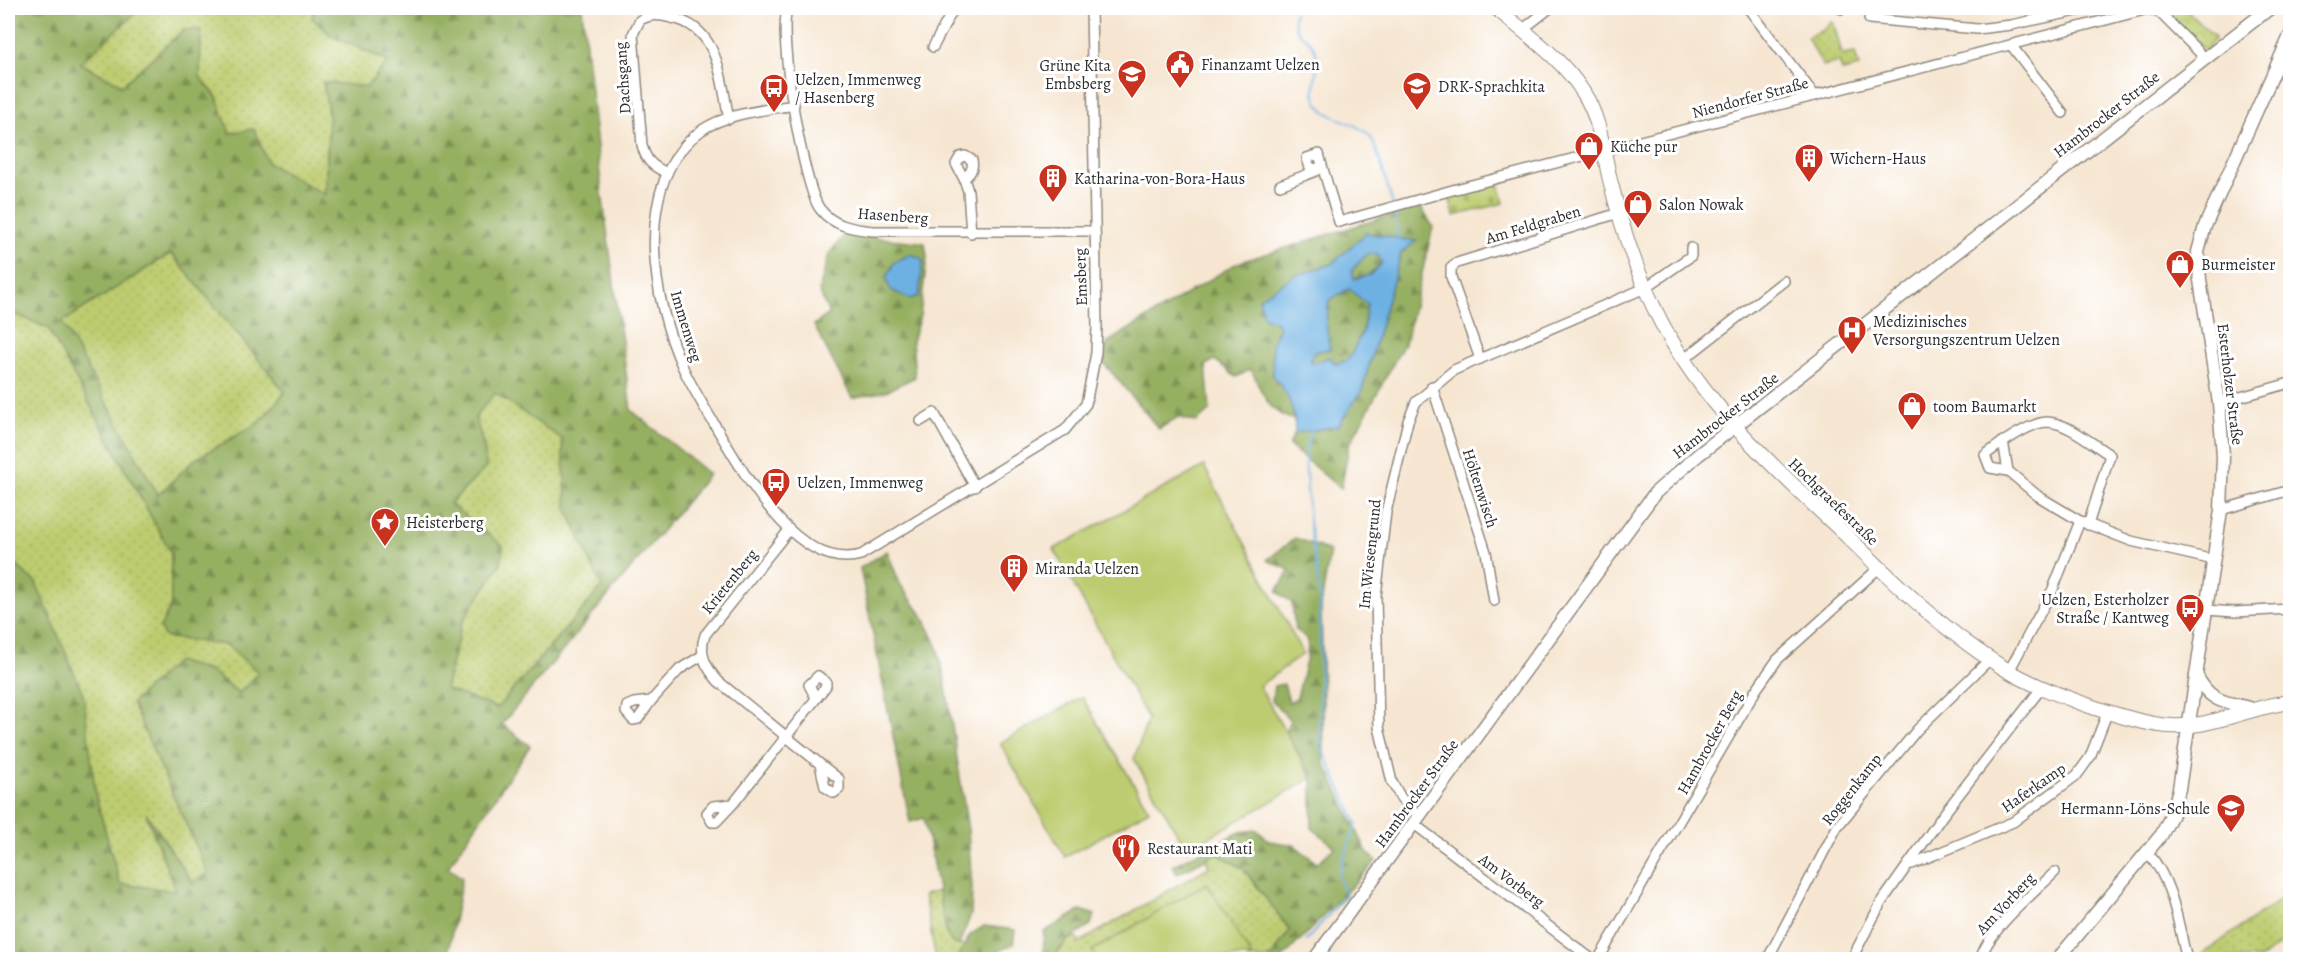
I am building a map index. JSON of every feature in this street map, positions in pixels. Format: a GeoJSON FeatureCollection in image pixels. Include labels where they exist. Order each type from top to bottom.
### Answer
{"type":"FeatureCollection","features":[{"type":"Feature","properties":{"kind":"main road","name":"Hochgraefestraße"},"geometry":{"type":"LineString","coordinates":[[1496,8],[1563,66],[1585,94],[1599,128],[1619,213],[1645,288],[1683,360],[1706,394],[1734,427],[1945,626],[2009,671],[2108,711],[2162,726],[2188,726],[2250,708],[2290,702]]}},
{"type":"Feature","properties":{"kind":"street","name":"Hasenberg"},"geometry":{"type":"LineString","coordinates":[[788,8],[785,37],[794,105],[810,190],[815,203],[829,218],[857,230],[971,233],[1093,231]]}},
{"type":"Feature","properties":{"kind":"street"},"geometry":{"type":"LineString","coordinates":[[933,47],[954,8]]}},
{"type":"Feature","properties":{"kind":"street","name":"Emsberg"},"geometry":{"type":"LineString","coordinates":[[861,555],[1065,430],[1086,404],[1096,343],[1091,8]]}},
{"type":"Feature","properties":{"kind":"street"},"geometry":{"type":"LineString","coordinates":[[1522,30],[1551,8]]}},
{"type":"Feature","properties":{"kind":"street"},"geometry":{"type":"LineString","coordinates":[[1748,8],[1815,96]]}},
{"type":"Feature","properties":{"kind":"street"},"geometry":{"type":"LineString","coordinates":[[1869,19],[1977,28],[2011,25],[2091,8]]}},
{"type":"Feature","properties":{"kind":"street","name":"Hambrocker Straße"},"geometry":{"type":"LineString","coordinates":[[1314,960],[1655,493],[1734,427],[2270,8]]}},
{"type":"Feature","properties":{"kind":"street","name":"Niendorfer Straße"},"geometry":{"type":"LineString","coordinates":[[1280,185],[1320,170],[1339,222],[2148,9],[2157,10],[2205,58]]}},
{"type":"Feature","properties":{"kind":"street","name":"Dachsgang"},"geometry":{"type":"LineString","coordinates":[[667,174],[653,166],[646,158],[642,145],[633,34],[640,20],[655,15],[680,19],[694,26],[707,38],[716,54],[729,118]]}},
{"type":"Feature","properties":{"kind":"street","name":"Esterholzer Straße"},"geometry":{"type":"LineString","coordinates":[[2057,960],[2148,853],[2172,814],[2179,789],[2221,510],[2223,456],[2219,403],[2200,280],[2198,252],[2205,226],[2290,36]]}},
{"type":"Feature","properties":{"kind":"street"},"geometry":{"type":"LineString","coordinates":[[2011,45],[2063,112]]}},
{"type":"Feature","properties":{"kind":"street","name":"Immenweg"},"geometry":{"type":"LineString","coordinates":[[794,105],[729,118],[704,129],[690,140],[667,174],[654,219],[655,253],[663,309],[674,345],[694,389],[753,489],[772,514],[789,530],[820,550],[840,558],[861,555]]}},
{"type":"Feature","properties":{"kind":"street"},"geometry":{"type":"LineString","coordinates":[[964,179],[968,191],[971,233]]}},
{"type":"Feature","properties":{"kind":"street","name":"Am Feldgraben"},"geometry":{"type":"LineString","coordinates":[[1480,358],[1451,277],[1451,268],[1457,263],[1619,213]]}},
{"type":"Feature","properties":{"kind":"street","name":"Im Wiesengrund"},"geometry":{"type":"LineString","coordinates":[[1417,820],[1392,782],[1379,727],[1376,596],[1386,512],[1408,421],[1416,402],[1432,386],[1454,370],[1645,288],[1691,256],[1691,248]]}},
{"type":"Feature","properties":{"kind":"street"},"geometry":{"type":"LineString","coordinates":[[1683,360],[1784,281]]}},
{"type":"Feature","properties":{"kind":"street"},"geometry":{"type":"LineString","coordinates":[[2219,403],[2290,383]]}},
{"type":"Feature","properties":{"kind":"street","name":"Höltenwisch"},"geometry":{"type":"LineString","coordinates":[[1432,386],[1486,552],[1494,601]]}},
{"type":"Feature","properties":{"kind":"street"},"geometry":{"type":"LineString","coordinates":[[921,421],[934,413],[975,487]]}},
{"type":"Feature","properties":{"kind":"street"},"geometry":{"type":"LineString","coordinates":[[2009,671],[2053,589],[2084,523],[2110,455],[2065,427],[2046,422],[2003,441],[1985,455],[1990,468],[2008,471],[2038,496],[2084,523],[2164,551],[2214,560]]}},
{"type":"Feature","properties":{"kind":"street"},"geometry":{"type":"LineString","coordinates":[[2003,441],[2008,471]]}},
{"type":"Feature","properties":{"kind":"street"},"geometry":{"type":"LineString","coordinates":[[2221,510],[2290,490]]}},
{"type":"Feature","properties":{"kind":"street","name":"Krietenberg"},"geometry":{"type":"LineString","coordinates":[[703,655],[701,645],[705,635],[789,530]]}},
{"type":"Feature","properties":{"kind":"street","name":"Hambrocker Berg"},"geometry":{"type":"LineString","coordinates":[[1599,960],[1761,682],[1777,660],[1880,567]]}},
{"type":"Feature","properties":{"kind":"street"},"geometry":{"type":"LineString","coordinates":[[2206,610],[2235,612],[2290,609]]}},
{"type":"Feature","properties":{"kind":"street"},"geometry":{"type":"LineString","coordinates":[[651,701],[680,669],[703,655],[706,667],[718,681],[820,764]]}},
{"type":"Feature","properties":{"kind":"street","name":"Roggenkamp"},"geometry":{"type":"LineString","coordinates":[[1767,960],[1837,827],[1917,730],[1990,659]]}},
{"type":"Feature","properties":{"kind":"street"},"geometry":{"type":"LineString","coordinates":[[2196,675],[2204,690],[2214,698],[2250,708]]}},
{"type":"Feature","properties":{"kind":"street","name":"Haferkamp"},"geometry":{"type":"LineString","coordinates":[[1851,960],[1881,903],[1943,815],[2043,686]]}},
{"type":"Feature","properties":{"kind":"street"},"geometry":{"type":"LineString","coordinates":[[733,804],[787,738],[816,698]]}},
{"type":"Feature","properties":{"kind":"street","name":"Haferkamp"},"geometry":{"type":"LineString","coordinates":[[1908,867],[1917,859],[1931,856],[2013,822],[2077,775],[2090,757],[2108,711]]}},
{"type":"Feature","properties":{"kind":"street","name":"Am Vorberg"},"geometry":{"type":"LineString","coordinates":[[1417,820],[1593,960]]}},
{"type":"Feature","properties":{"kind":"street"},"geometry":{"type":"LineString","coordinates":[[2148,853],[2156,862],[2169,889],[2187,960]]}},
{"type":"Feature","properties":{"kind":"street","name":"Am Vorberg"},"geometry":{"type":"LineString","coordinates":[[1983,959],[1984,949],[2005,922],[2055,872]]}},
{"type":"Feature","properties":{"kind":"green space"},"geometry":{"type":"Polygon","coordinates":[[[8,8],[137,8],[139,10],[80,63],[122,85],[184,30],[201,30],[200,77],[216,96],[230,133],[254,129],[268,163],[325,195],[329,116],[323,82],[367,87],[388,61],[332,36],[312,18],[314,8],[582,8],[602,193],[631,410],[709,474],[502,724],[530,746],[448,867],[462,878],[447,959],[8,959],[8,558],[36,583],[83,694],[96,797],[120,884],[176,891],[146,813],[193,883],[208,873],[132,703],[177,661],[212,672],[239,693],[259,673],[227,645],[165,637],[160,629],[171,605],[171,553],[48,328],[8,311],[8,8]],[[171,253],[62,322],[158,495],[194,460],[260,422],[285,392],[171,253]],[[495,393],[475,417],[484,447],[486,467],[450,504],[503,546],[501,563],[462,622],[445,689],[497,708],[602,587],[567,508],[562,439],[495,393]]]}},
{"type":"Feature","properties":{"kind":"green space"},"geometry":{"type":"Polygon","coordinates":[[[137,8],[314,8],[312,18],[332,36],[388,61],[367,87],[323,83],[329,116],[325,195],[268,163],[254,129],[230,134],[216,96],[200,77],[184,30],[122,86],[80,63],[138,10],[137,8]]]}},
{"type":"Feature","properties":{"kind":"green space"},"geometry":{"type":"Polygon","coordinates":[[[2163,8],[2184,8],[2215,37],[2206,51],[2163,8]]]}},
{"type":"Feature","properties":{"kind":"green space"},"geometry":{"type":"Polygon","coordinates":[[[1831,22],[1834,24],[1842,55],[1855,53],[1859,67],[1842,71],[1839,62],[1823,66],[1807,37],[1823,30],[1831,22]]]}},
{"type":"Feature","properties":{"kind":"green space"},"geometry":{"type":"Polygon","coordinates":[[[1499,183],[1504,203],[1454,216],[1449,196],[1499,183]]]}},
{"type":"Feature","properties":{"kind":"green space"},"geometry":{"type":"Polygon","coordinates":[[[1420,206],[1433,227],[1406,340],[1349,445],[1341,489],[1289,445],[1295,433],[1338,426],[1362,390],[1401,253],[1416,241],[1366,233],[1332,264],[1294,276],[1277,322],[1280,327],[1272,342],[1273,375],[1288,396],[1295,420],[1278,413],[1272,407],[1251,369],[1236,377],[1215,360],[1206,365],[1210,411],[1196,422],[1178,417],[1159,429],[1103,362],[1108,342],[1237,263],[1420,206]]]}},
{"type":"Feature","properties":{"kind":"green space"},"geometry":{"type":"Polygon","coordinates":[[[845,234],[925,243],[927,257],[920,316],[912,341],[915,377],[886,391],[852,398],[814,325],[829,314],[819,291],[829,254],[845,234]]]}},
{"type":"Feature","properties":{"kind":"green space"},"geometry":{"type":"Polygon","coordinates":[[[171,253],[285,392],[260,422],[194,460],[158,495],[61,322],[171,253]]]}},
{"type":"Feature","properties":{"kind":"green space"},"geometry":{"type":"Polygon","coordinates":[[[1367,254],[1379,254],[1382,262],[1370,275],[1354,279],[1352,270],[1367,254]]]}},
{"type":"Feature","properties":{"kind":"green space"},"geometry":{"type":"Polygon","coordinates":[[[1349,289],[1367,303],[1363,331],[1349,359],[1336,364],[1330,357],[1312,363],[1310,358],[1314,352],[1330,349],[1326,323],[1329,300],[1349,289]]]}},
{"type":"Feature","properties":{"kind":"green space"},"geometry":{"type":"Polygon","coordinates":[[[8,311],[48,328],[171,553],[171,605],[160,629],[165,637],[227,645],[259,673],[239,693],[212,672],[132,703],[208,873],[193,884],[147,817],[176,891],[119,884],[36,583],[8,558],[8,311]]]}},
{"type":"Feature","properties":{"kind":"green space"},"geometry":{"type":"Polygon","coordinates":[[[494,392],[562,439],[567,508],[602,587],[497,708],[445,689],[462,622],[501,563],[503,546],[450,504],[486,467],[484,447],[475,417],[494,392]]]}},
{"type":"Feature","properties":{"kind":"green space"},"geometry":{"type":"Polygon","coordinates":[[[1204,466],[1303,654],[1259,686],[1312,778],[1187,850],[1134,759],[1148,719],[1054,549],[1204,466]]]}},
{"type":"Feature","properties":{"kind":"green space"},"geometry":{"type":"Polygon","coordinates":[[[1295,538],[1330,551],[1321,605],[1324,762],[1367,852],[1376,861],[1281,960],[1270,959],[1290,930],[1243,868],[1216,853],[1177,874],[1173,865],[1240,832],[1257,830],[1269,841],[1294,845],[1317,863],[1335,847],[1312,828],[1312,778],[1285,730],[1291,721],[1272,701],[1274,686],[1284,684],[1289,702],[1297,698],[1307,657],[1308,640],[1295,629],[1292,603],[1277,591],[1290,570],[1267,560],[1295,538]]]}},
{"type":"Feature","properties":{"kind":"green space"},"geometry":{"type":"Polygon","coordinates":[[[887,551],[900,584],[924,618],[937,645],[945,680],[968,830],[972,888],[971,914],[959,945],[952,943],[947,935],[924,818],[910,822],[860,568],[887,551]]]}},
{"type":"Feature","properties":{"kind":"green space"},"geometry":{"type":"Polygon","coordinates":[[[1082,697],[1149,810],[1065,857],[1000,743],[1082,697]]]}},
{"type":"Feature","properties":{"kind":"green space"},"geometry":{"type":"Polygon","coordinates":[[[1216,853],[1243,868],[1290,930],[1270,959],[1248,959],[1251,957],[1207,883],[1093,951],[1098,959],[1052,960],[1067,941],[1075,936],[1079,943],[1209,867],[1206,859],[1216,853]]]}},
{"type":"Feature","properties":{"kind":"green space"},"geometry":{"type":"Polygon","coordinates":[[[1207,883],[1252,957],[1098,959],[1092,951],[1207,883]]]}},
{"type":"Feature","properties":{"kind":"green space"},"geometry":{"type":"Polygon","coordinates":[[[939,891],[947,935],[959,945],[965,945],[957,959],[936,959],[924,895],[939,891]]]}},
{"type":"Feature","properties":{"kind":"green space"},"geometry":{"type":"Polygon","coordinates":[[[2290,893],[2290,937],[2260,959],[2195,959],[2290,893]]]}},
{"type":"Feature","properties":{"kind":"green space"},"geometry":{"type":"Polygon","coordinates":[[[1081,910],[1095,915],[1090,926],[1067,941],[1052,959],[1043,959],[1044,932],[1081,910]]]}},
{"type":"Feature","properties":{"kind":"green space"},"geometry":{"type":"Polygon","coordinates":[[[984,926],[1015,930],[1013,944],[996,953],[991,959],[957,959],[970,935],[984,926]]]}},
{"type":"Feature","properties":{"kind":"water"},"geometry":{"type":"Polygon","coordinates":[[[1366,233],[1416,241],[1401,253],[1362,390],[1338,426],[1295,433],[1290,402],[1273,376],[1272,342],[1279,327],[1277,322],[1264,317],[1259,298],[1294,276],[1332,264],[1366,233]],[[1367,254],[1352,270],[1354,279],[1370,275],[1382,263],[1378,254],[1367,254]],[[1349,289],[1329,300],[1326,324],[1330,349],[1314,352],[1310,358],[1312,363],[1330,357],[1336,364],[1349,359],[1363,331],[1367,304],[1349,289]]]}},
{"type":"Feature","properties":{"kind":"water"},"geometry":{"type":"Polygon","coordinates":[[[910,254],[923,259],[919,296],[910,299],[891,290],[886,278],[894,263],[910,254]]]}},
{"type":"Feature","properties":{"kind":"waterway"},"geometry":{"type":"LineString","coordinates":[[1294,13],[1294,22],[1298,32],[1309,40],[1317,56],[1314,88],[1316,100],[1326,112],[1356,126],[1369,135],[1379,158],[1393,205]]}},
{"type":"Feature","properties":{"kind":"waterway"},"geometry":{"type":"LineString","coordinates":[[1394,210],[1398,237]]}},
{"type":"Feature","properties":{"kind":"waterway"},"geometry":{"type":"LineString","coordinates":[[1306,941],[1346,895],[1338,874],[1357,824],[1320,744],[1320,593],[1309,521],[1305,452],[1311,430]]}},
{"type":"Feature","properties":{"kind":"place","name":"Finanzamt Uelzen"},"geometry":{"type":"Point","coordinates":[1180,90]}},
{"type":"Feature","properties":{"kind":"place","name":"Grüne Kita Embsberg"},"geometry":{"type":"Point","coordinates":[1132,100]}},
{"type":"Feature","properties":{"kind":"place","name":"DRK-Sprachkita"},"geometry":{"type":"Point","coordinates":[1417,112]}},
{"type":"Feature","properties":{"kind":"place","name":"Uelzen, Immenweg / Hasenberg"},"geometry":{"type":"Point","coordinates":[774,114]}},
{"type":"Feature","properties":{"kind":"place","name":"Küche pur"},"geometry":{"type":"Point","coordinates":[1589,172]}},
{"type":"Feature","properties":{"kind":"place","name":"Wichern-Haus"},"geometry":{"type":"Point","coordinates":[1809,184]}},
{"type":"Feature","properties":{"kind":"place","name":"Katharina-von-Bora-Haus"},"geometry":{"type":"Point","coordinates":[1053,204]}},
{"type":"Feature","properties":{"kind":"place","name":"Salon Nowak"},"geometry":{"type":"Point","coordinates":[1638,230]}},
{"type":"Feature","properties":{"kind":"place","name":"Burmeister"},"geometry":{"type":"Point","coordinates":[2180,290]}},
{"type":"Feature","properties":{"kind":"place","name":"Medizinisches Versorgungszentrum Uelzen"},"geometry":{"type":"Point","coordinates":[1852,356]}},
{"type":"Feature","properties":{"kind":"place","name":"toom Baumarkt"},"geometry":{"type":"Point","coordinates":[1912,432]}},
{"type":"Feature","properties":{"kind":"place","name":"Uelzen, Immenweg"},"geometry":{"type":"Point","coordinates":[776,508]}},
{"type":"Feature","properties":{"kind":"place","name":"Heisterberg"},"geometry":{"type":"Point","coordinates":[385,548]}},
{"type":"Feature","properties":{"kind":"place","name":"Miranda Uelzen"},"geometry":{"type":"Point","coordinates":[1014,594]}},
{"type":"Feature","properties":{"kind":"place","name":"Uelzen, Esterholzer Straße / Kantweg"},"geometry":{"type":"Point","coordinates":[2190,634]}},
{"type":"Feature","properties":{"kind":"place","name":"Hermann-Löns-Schule"},"geometry":{"type":"Point","coordinates":[2231,834]}},
{"type":"Feature","properties":{"kind":"place","name":"Restaurant Mati"},"geometry":{"type":"Point","coordinates":[1126,874]}}]}
